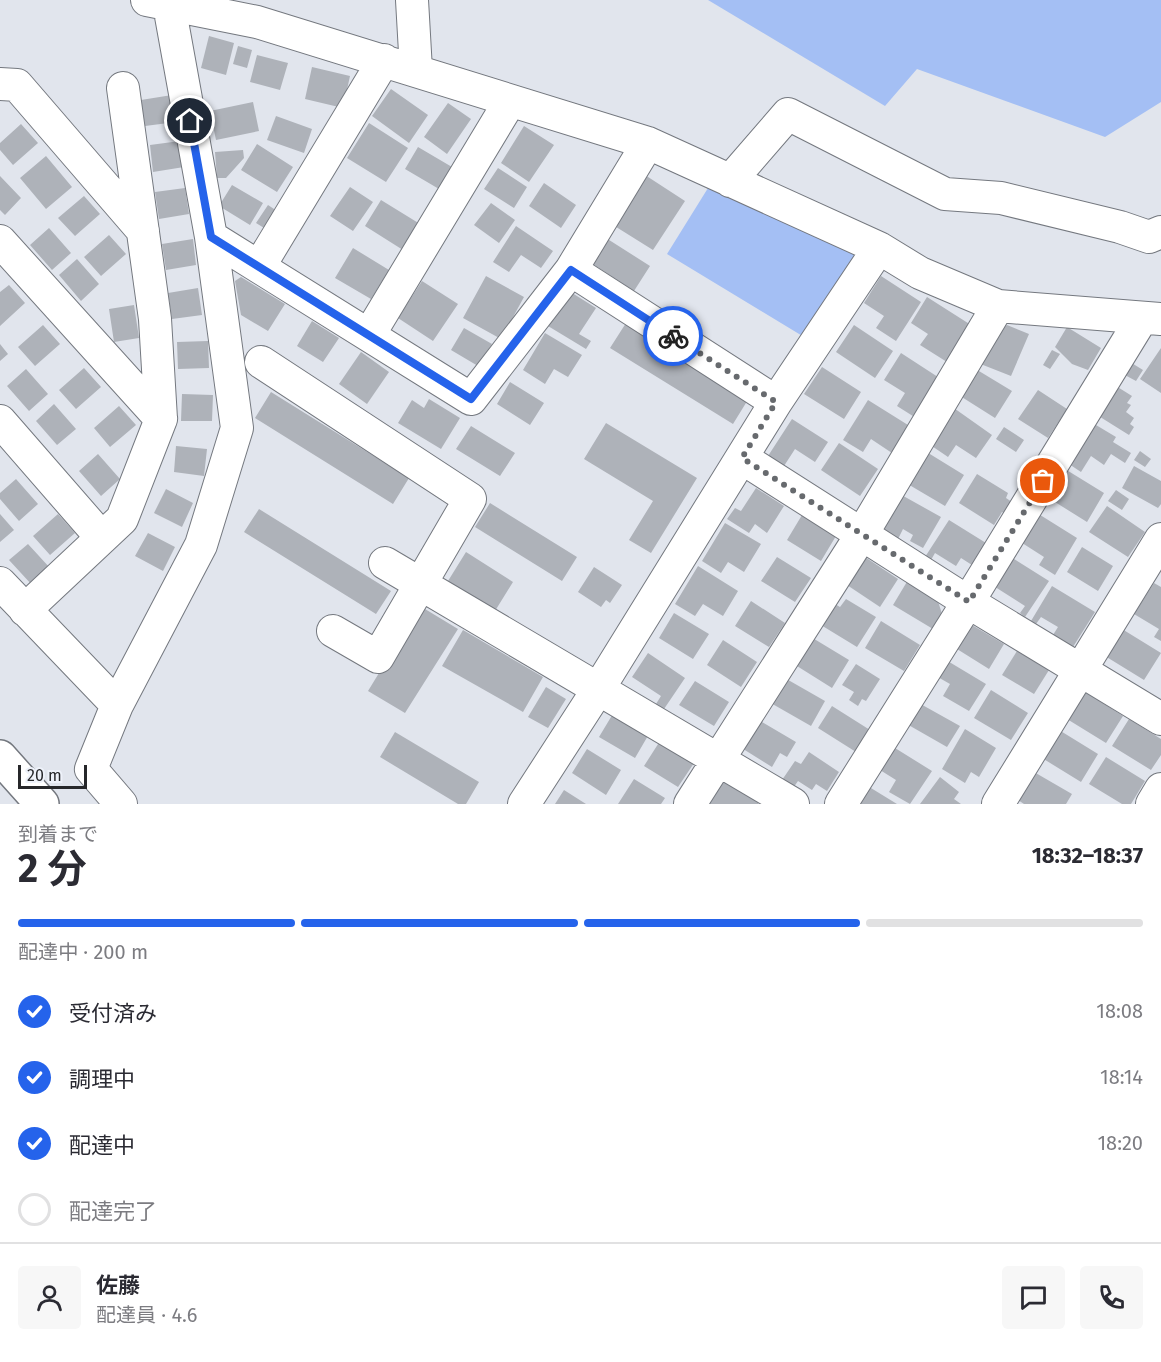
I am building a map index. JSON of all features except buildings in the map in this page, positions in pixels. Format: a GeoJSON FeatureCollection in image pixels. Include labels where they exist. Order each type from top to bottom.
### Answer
{"type":"FeatureCollection","features":[{"type":"Feature","properties":{"kind":"main road"},"geometry":{"type":"LineString","coordinates":[[0,758],[42,804]]}},
{"type":"Feature","properties":{"kind":"street"},"geometry":{"type":"LineString","coordinates":[[412,0],[416,70]]}},
{"type":"Feature","properties":{"kind":"street"},"geometry":{"type":"LineString","coordinates":[[122,804],[91,769],[117,705],[201,545],[237,428],[211,237],[158,2],[257,22],[648,143],[879,248],[920,273],[998,306],[1152,319],[841,804]]}},
{"type":"Feature","properties":{"kind":"street"},"geometry":{"type":"LineString","coordinates":[[258,267],[384,60]]}},
{"type":"Feature","properties":{"kind":"street"},"geometry":{"type":"LineString","coordinates":[[0,84],[17,85],[143,231]]}},
{"type":"Feature","properties":{"kind":"street"},"geometry":{"type":"LineString","coordinates":[[25,610],[123,519],[160,418],[155,319],[123,88]]}},
{"type":"Feature","properties":{"kind":"street"},"geometry":{"type":"LineString","coordinates":[[369,336],[510,101]]}},
{"type":"Feature","properties":{"kind":"street"},"geometry":{"type":"LineString","coordinates":[[730,181],[788,114],[945,194],[1001,198],[1120,227],[1149,237],[1161,232]]}},
{"type":"Feature","properties":{"kind":"street"},"geometry":{"type":"LineString","coordinates":[[211,237],[471,399],[571,270],[648,143]]}},
{"type":"Feature","properties":{"kind":"street"},"geometry":{"type":"LineString","coordinates":[[0,240],[160,418]]}},
{"type":"Feature","properties":{"kind":"street"},"geometry":{"type":"LineString","coordinates":[[524,804],[599,688],[776,402],[879,248]]}},
{"type":"Feature","properties":{"kind":"street"},"geometry":{"type":"LineString","coordinates":[[571,270],[776,402]]}},
{"type":"Feature","properties":{"kind":"street"},"geometry":{"type":"LineString","coordinates":[[690,804],[862,534],[998,306]]}},
{"type":"Feature","properties":{"kind":"street"},"geometry":{"type":"LineString","coordinates":[[261,362],[470,499],[378,657],[333,631]]}},
{"type":"Feature","properties":{"kind":"street"},"geometry":{"type":"LineString","coordinates":[[0,421],[102,538]]}},
{"type":"Feature","properties":{"kind":"street"},"geometry":{"type":"LineString","coordinates":[[742,458],[969,602],[1161,718]]}},
{"type":"Feature","properties":{"kind":"street"},"geometry":{"type":"LineString","coordinates":[[998,804],[1161,538]]}},
{"type":"Feature","properties":{"kind":"street"},"geometry":{"type":"LineString","coordinates":[[385,563],[793,804]]}},
{"type":"Feature","properties":{"kind":"street"},"geometry":{"type":"LineString","coordinates":[[0,583],[117,705]]}},
{"type":"Feature","properties":{"kind":"street"},"geometry":{"type":"LineString","coordinates":[[1152,804],[1161,789]]}},
{"type":"Feature","properties":{"kind":"shaded area"},"geometry":{"type":"Polygon","coordinates":[[[708,0],[1161,0],[1161,102],[1105,137],[917,69],[885,106],[708,0]]]}},
{"type":"Feature","properties":{"kind":"shaded area"},"geometry":{"type":"Polygon","coordinates":[[[713,180],[860,255],[809,340],[667,254],[713,180]]]}},
{"type":"Feature","properties":{"kind":"way so far"},"geometry":{"type":"LineString","coordinates":[[673,336],[776,402],[742,458],[969,602],[1043,481]]}},
{"type":"Feature","properties":{"kind":"route"},"geometry":{"type":"LineString","coordinates":[[190,121],[211,237],[471,399],[571,270],[673,336]]}}]}
